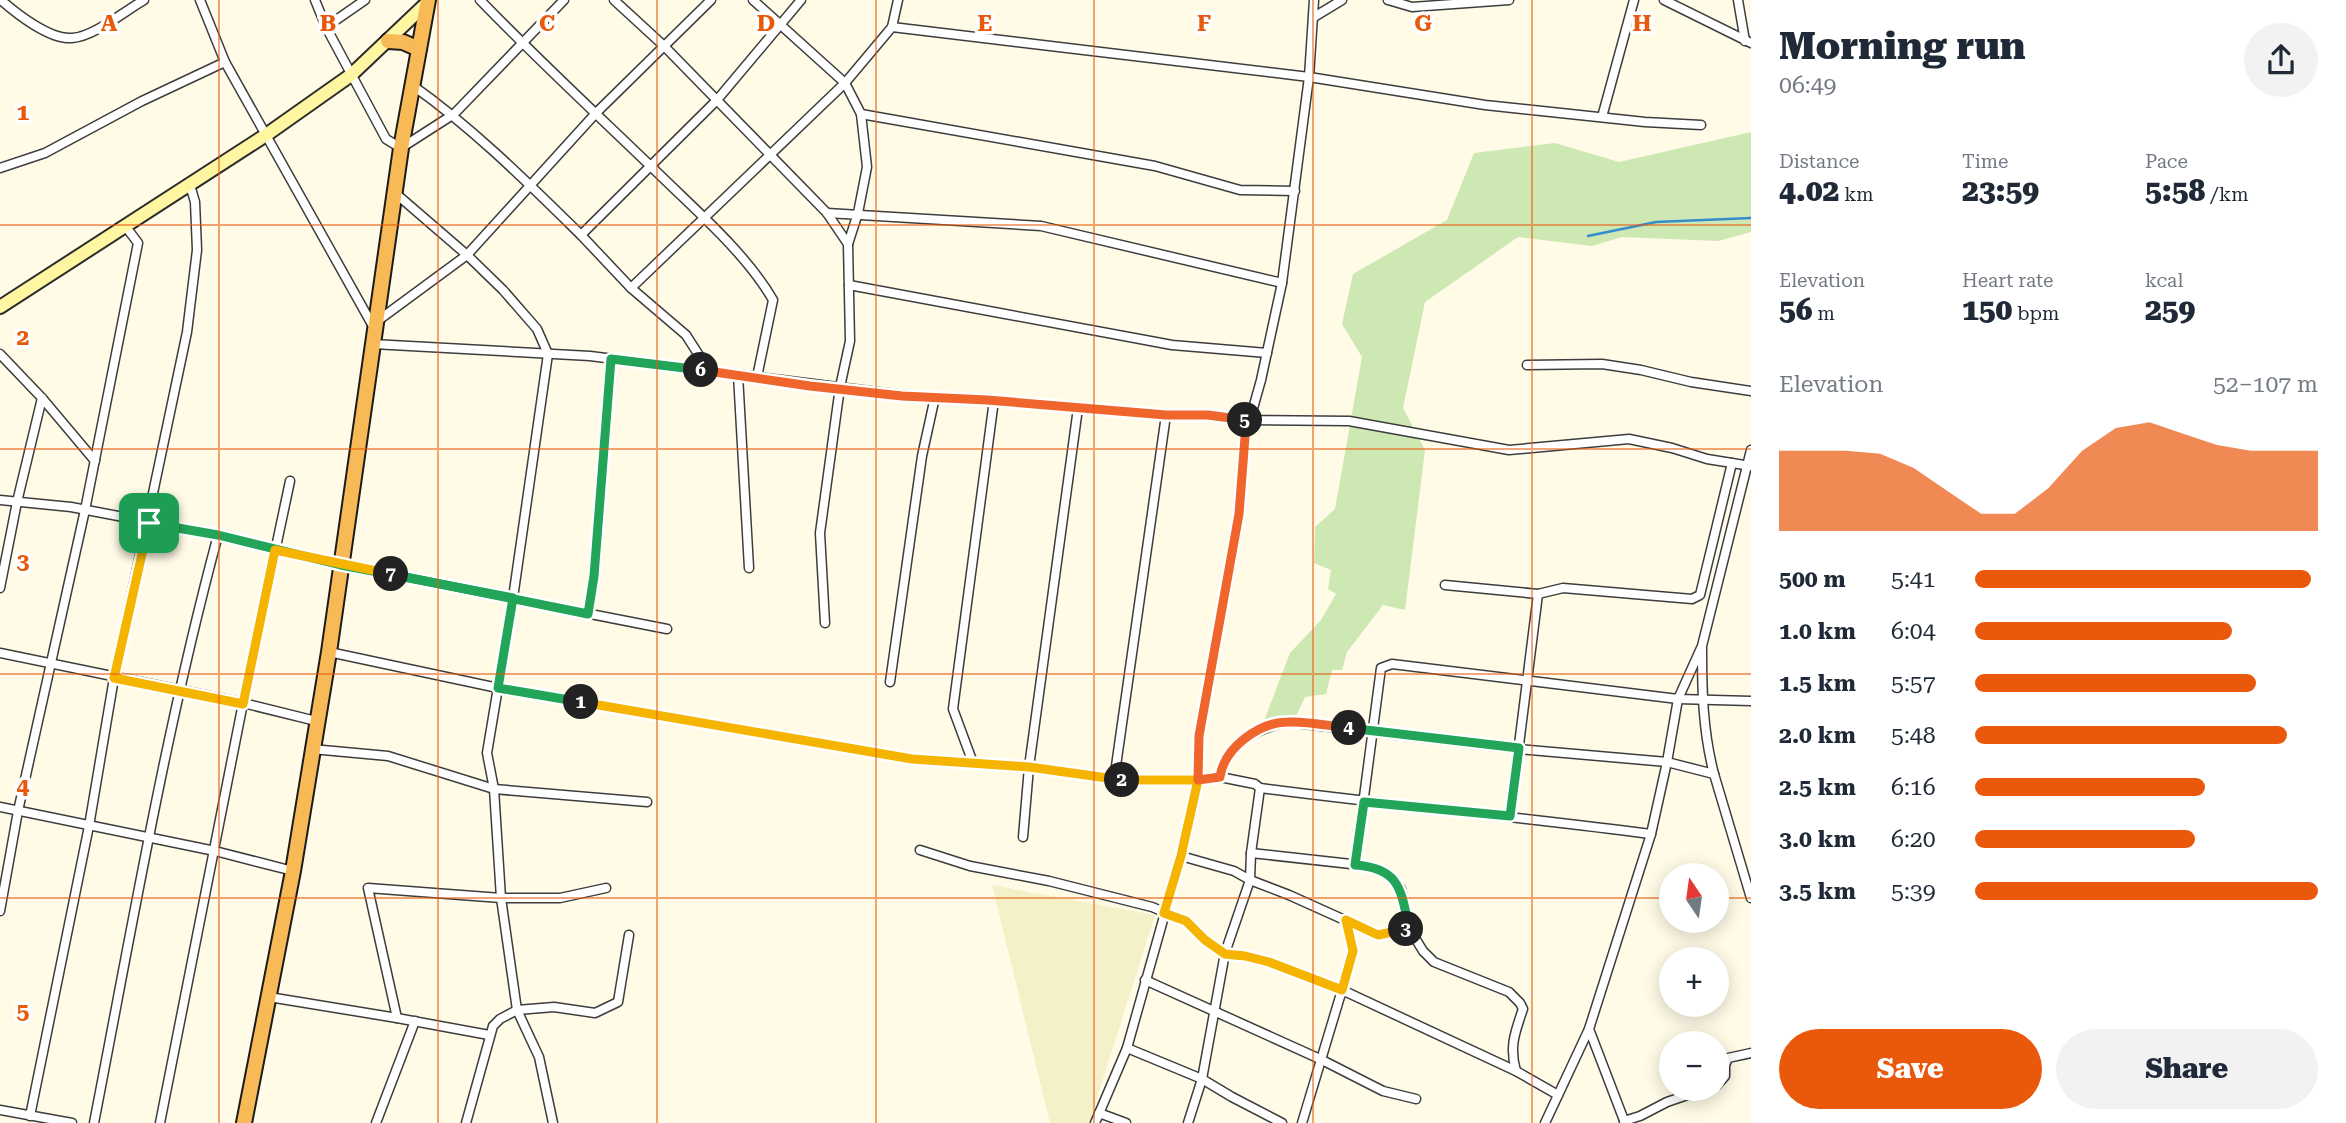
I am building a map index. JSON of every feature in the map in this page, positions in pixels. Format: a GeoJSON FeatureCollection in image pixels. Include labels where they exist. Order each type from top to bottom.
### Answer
{"type":"FeatureCollection","features":[{"type":"Feature","properties":{"kind":"highway"},"geometry":{"type":"LineString","coordinates":[[244,1123],[293,871],[329,652],[394,192],[428,1]]}},
{"type":"Feature","properties":{"kind":"highway"},"geometry":{"type":"LineString","coordinates":[[388,41],[403,42],[419,49]]}},
{"type":"Feature","properties":{"kind":"main road"},"geometry":{"type":"LineString","coordinates":[[0,307],[266,135],[351,75],[428,1]]}},
{"type":"Feature","properties":{"kind":"street"},"geometry":{"type":"LineString","coordinates":[[1,0],[20,16],[57,36],[72,38],[88,34],[144,0]]}},
{"type":"Feature","properties":{"kind":"street"},"geometry":{"type":"LineString","coordinates":[[200,0],[225,62],[375,331]]}},
{"type":"Feature","properties":{"kind":"street"},"geometry":{"type":"LineString","coordinates":[[315,0],[386,139],[401,148],[454,114],[564,0]]}},
{"type":"Feature","properties":{"kind":"street"},"geometry":{"type":"LineString","coordinates":[[326,26],[365,0]]}},
{"type":"Feature","properties":{"kind":"street"},"geometry":{"type":"LineString","coordinates":[[480,0],[704,218],[763,283],[773,300],[757,377]]}},
{"type":"Feature","properties":{"kind":"street"},"geometry":{"type":"LineString","coordinates":[[614,0],[664,46],[827,213],[848,244]]}},
{"type":"Feature","properties":{"kind":"street"},"geometry":{"type":"LineString","coordinates":[[375,331],[467,255],[596,113],[711,0]]}},
{"type":"Feature","properties":{"kind":"street"},"geometry":{"type":"LineString","coordinates":[[753,0],[845,83],[861,114],[867,167],[858,213],[848,244],[850,341],[840,387],[820,533],[825,623]]}},
{"type":"Feature","properties":{"kind":"street"},"geometry":{"type":"LineString","coordinates":[[581,235],[717,100],[782,26],[801,0]]}},
{"type":"Feature","properties":{"kind":"street"},"geometry":{"type":"LineString","coordinates":[[631,288],[845,83],[892,27],[898,0]]}},
{"type":"Feature","properties":{"kind":"street"},"geometry":{"type":"LineString","coordinates":[[1095,1123],[1127,1048],[1181,856],[1198,780],[1199,736],[1239,514],[1245,437],[1282,284],[1309,77],[1314,0]]}},
{"type":"Feature","properties":{"kind":"street"},"geometry":{"type":"LineString","coordinates":[[1314,17],[1342,0]]}},
{"type":"Feature","properties":{"kind":"street"},"geometry":{"type":"LineString","coordinates":[[1388,0],[1412,7],[1509,0]]}},
{"type":"Feature","properties":{"kind":"street"},"geometry":{"type":"LineString","coordinates":[[1602,117],[1634,0]]}},
{"type":"Feature","properties":{"kind":"street"},"geometry":{"type":"LineString","coordinates":[[1664,0],[1748,42]]}},
{"type":"Feature","properties":{"kind":"street"},"geometry":{"type":"LineString","coordinates":[[1738,0],[1748,42]]}},
{"type":"Feature","properties":{"kind":"street"},"geometry":{"type":"LineString","coordinates":[[892,27],[1309,77],[1485,105],[1702,125]]}},
{"type":"Feature","properties":{"kind":"street"},"geometry":{"type":"LineString","coordinates":[[0,168],[45,153],[142,101],[225,62]]}},
{"type":"Feature","properties":{"kind":"street"},"geometry":{"type":"LineString","coordinates":[[412,85],[454,114],[531,185],[631,288],[685,335],[709,371]]}},
{"type":"Feature","properties":{"kind":"street"},"geometry":{"type":"LineString","coordinates":[[861,114],[1155,166],[1240,190],[1295,191]]}},
{"type":"Feature","properties":{"kind":"street"},"geometry":{"type":"LineString","coordinates":[[30,1116],[89,826],[114,678],[149,523],[191,307],[197,250],[195,202],[190,185]]}},
{"type":"Feature","properties":{"kind":"street"},"geometry":{"type":"LineString","coordinates":[[394,192],[467,255],[537,329],[548,354],[513,598],[487,753],[495,789],[501,898],[517,1010],[539,1056],[553,1123]]}},
{"type":"Feature","properties":{"kind":"street"},"geometry":{"type":"LineString","coordinates":[[827,213],[1041,226],[1282,284]]}},
{"type":"Feature","properties":{"kind":"street"},"geometry":{"type":"LineString","coordinates":[[0,911],[18,811],[85,510],[138,243],[126,226]]}},
{"type":"Feature","properties":{"kind":"street"},"geometry":{"type":"LineString","coordinates":[[849,285],[1172,345],[1267,353]]}},
{"type":"Feature","properties":{"kind":"street"},"geometry":{"type":"LineString","coordinates":[[375,331],[902,396],[994,400],[1166,415],[1208,415],[1249,421],[1349,421],[1509,450],[1629,439],[1749,466]]}},
{"type":"Feature","properties":{"kind":"street"},"geometry":{"type":"LineString","coordinates":[[0,354],[42,398],[95,461]]}},
{"type":"Feature","properties":{"kind":"street"},"geometry":{"type":"LineString","coordinates":[[588,614],[594,576],[611,359]]}},
{"type":"Feature","properties":{"kind":"street"},"geometry":{"type":"LineString","coordinates":[[1527,365],[1602,364],[1751,391]]}},
{"type":"Feature","properties":{"kind":"street"},"geometry":{"type":"LineString","coordinates":[[738,375],[749,568]]}},
{"type":"Feature","properties":{"kind":"street"},"geometry":{"type":"LineString","coordinates":[[890,682],[922,456],[935,397]]}},
{"type":"Feature","properties":{"kind":"street"},"geometry":{"type":"LineString","coordinates":[[0,588],[42,398]]}},
{"type":"Feature","properties":{"kind":"street"},"geometry":{"type":"LineString","coordinates":[[973,762],[953,709],[994,400]]}},
{"type":"Feature","properties":{"kind":"street"},"geometry":{"type":"LineString","coordinates":[[1023,837],[1029,767],[1078,408]]}},
{"type":"Feature","properties":{"kind":"street"},"geometry":{"type":"LineString","coordinates":[[1114,780],[1166,415]]}},
{"type":"Feature","properties":{"kind":"street"},"geometry":{"type":"LineString","coordinates":[[1545,1123],[1589,1029],[1651,834],[1678,699],[1702,646],[1751,450]]}},
{"type":"Feature","properties":{"kind":"street"},"geometry":{"type":"LineString","coordinates":[[1445,585],[1538,594],[1563,588],[1692,599],[1700,595],[1732,463]]}},
{"type":"Feature","properties":{"kind":"street"},"geometry":{"type":"LineString","coordinates":[[160,1123],[290,481]]}},
{"type":"Feature","properties":{"kind":"street"},"geometry":{"type":"LineString","coordinates":[[0,500],[85,510],[218,535],[341,565],[667,629]]}},
{"type":"Feature","properties":{"kind":"street"},"geometry":{"type":"LineString","coordinates":[[94,1123],[149,837],[200,603],[218,535]]}},
{"type":"Feature","properties":{"kind":"street"},"geometry":{"type":"LineString","coordinates":[[1510,816],[1538,594]]}},
{"type":"Feature","properties":{"kind":"street"},"geometry":{"type":"LineString","coordinates":[[1702,646],[1702,701],[1707,745],[1751,898]]}},
{"type":"Feature","properties":{"kind":"street"},"geometry":{"type":"LineString","coordinates":[[329,652],[498,688],[912,759],[1029,767],[1114,780],[1198,780],[1220,777],[1255,784],[1260,788],[1364,802],[1510,816],[1651,834]]}},
{"type":"Feature","properties":{"kind":"street"},"geometry":{"type":"LineString","coordinates":[[0,653],[316,722]]}},
{"type":"Feature","properties":{"kind":"street"},"geometry":{"type":"LineString","coordinates":[[1355,865],[1381,668],[1385,665],[1678,699],[1751,701]]}},
{"type":"Feature","properties":{"kind":"street"},"geometry":{"type":"LineString","coordinates":[[1220,777],[1222,764],[1232,749],[1255,733],[1287,722],[1667,762],[1714,774]]}},
{"type":"Feature","properties":{"kind":"street"},"geometry":{"type":"LineString","coordinates":[[312,748],[388,756],[495,789],[647,802]]}},
{"type":"Feature","properties":{"kind":"street"},"geometry":{"type":"LineString","coordinates":[[1188,1123],[1202,1079],[1225,954],[1250,880],[1260,788]]}},
{"type":"Feature","properties":{"kind":"street"},"geometry":{"type":"LineString","coordinates":[[0,807],[215,851],[293,871]]}},
{"type":"Feature","properties":{"kind":"street"},"geometry":{"type":"LineString","coordinates":[[920,850],[970,866],[1049,881],[1152,907],[1186,921],[1205,940],[1225,954],[1269,962],[1342,990],[1516,1071],[1558,1095]]}},
{"type":"Feature","properties":{"kind":"street"},"geometry":{"type":"LineString","coordinates":[[1251,853],[1369,866],[1387,873],[1401,889],[1409,928],[1423,951],[1434,962],[1508,992],[1520,1003],[1522,1009],[1511,1049],[1516,1071]]}},
{"type":"Feature","properties":{"kind":"street"},"geometry":{"type":"LineString","coordinates":[[1181,856],[1219,866],[1378,935],[1409,928]]}},
{"type":"Feature","properties":{"kind":"street"},"geometry":{"type":"LineString","coordinates":[[397,1018],[368,888],[501,898],[559,898],[606,888]]}},
{"type":"Feature","properties":{"kind":"street"},"geometry":{"type":"LineString","coordinates":[[1302,1123],[1353,951],[1346,920]]}},
{"type":"Feature","properties":{"kind":"street"},"geometry":{"type":"LineString","coordinates":[[466,1123],[489,1035],[500,1019],[517,1010],[554,1007],[595,1013],[618,1002],[629,936]]}},
{"type":"Feature","properties":{"kind":"street"},"geometry":{"type":"LineString","coordinates":[[1145,980],[1384,1091],[1416,1099]]}},
{"type":"Feature","properties":{"kind":"street"},"geometry":{"type":"LineString","coordinates":[[269,997],[489,1035]]}},
{"type":"Feature","properties":{"kind":"street"},"geometry":{"type":"LineString","coordinates":[[376,1123],[415,1021]]}},
{"type":"Feature","properties":{"kind":"street"},"geometry":{"type":"LineString","coordinates":[[1589,1029],[1625,1122],[1667,1101]]}},
{"type":"Feature","properties":{"kind":"street"},"geometry":{"type":"LineString","coordinates":[[1127,1048],[1202,1079],[1282,1123]]}},
{"type":"Feature","properties":{"kind":"street"},"geometry":{"type":"LineString","coordinates":[[1729,1058],[1751,1053]]}},
{"type":"Feature","properties":{"kind":"street"},"geometry":{"type":"LineString","coordinates":[[0,1110],[72,1123]]}},
{"type":"Feature","properties":{"kind":"street"},"geometry":{"type":"LineString","coordinates":[[1098,1113],[1126,1123]]}},
{"type":"Feature","properties":{"kind":"shaded area"},"geometry":{"type":"Polygon","coordinates":[[[992,885],[1155,915],[1089,1123],[1050,1123],[992,885]]]}},
{"type":"Feature","properties":{"kind":"green space"},"geometry":{"type":"Polygon","coordinates":[[[1751,132],[1751,232],[1718,241],[1622,237],[1592,246],[1518,237],[1425,302],[1403,408],[1425,450],[1405,610],[1383,605],[1347,652],[1342,670],[1332,670],[1326,694],[1305,697],[1296,716],[1262,726],[1290,653],[1321,620],[1336,594],[1328,589],[1331,570],[1314,563],[1315,527],[1335,509],[1362,357],[1342,324],[1353,274],[1447,220],[1474,153],[1555,143],[1619,162],[1751,132]]]}},
{"type":"Feature","properties":{"kind":"waterway"},"geometry":{"type":"LineString","coordinates":[[1588,236],[1656,222],[1751,218]]}},
{"type":"Feature","properties":{"kind":"route"},"geometry":{"type":"LineString","coordinates":[[149,523],[114,678],[243,704],[275,550],[341,565],[427,581],[513,598],[588,614],[594,576],[611,359],[902,396],[987,400],[1194,417],[1208,415],[1249,421],[1245,437],[1239,514],[1199,736],[1198,780],[1220,777],[1222,764],[1232,749],[1271,726],[1287,722],[1372,731],[1519,748],[1510,816],[1364,802],[1355,865],[1369,866],[1387,873],[1401,889],[1409,928],[1378,935],[1346,920],[1353,951],[1342,990],[1269,962],[1225,954],[1205,940],[1186,921],[1164,913],[1181,856],[1198,780],[1114,780],[1029,767],[912,759],[498,688],[513,598],[341,565],[218,535],[149,523]]}}]}
